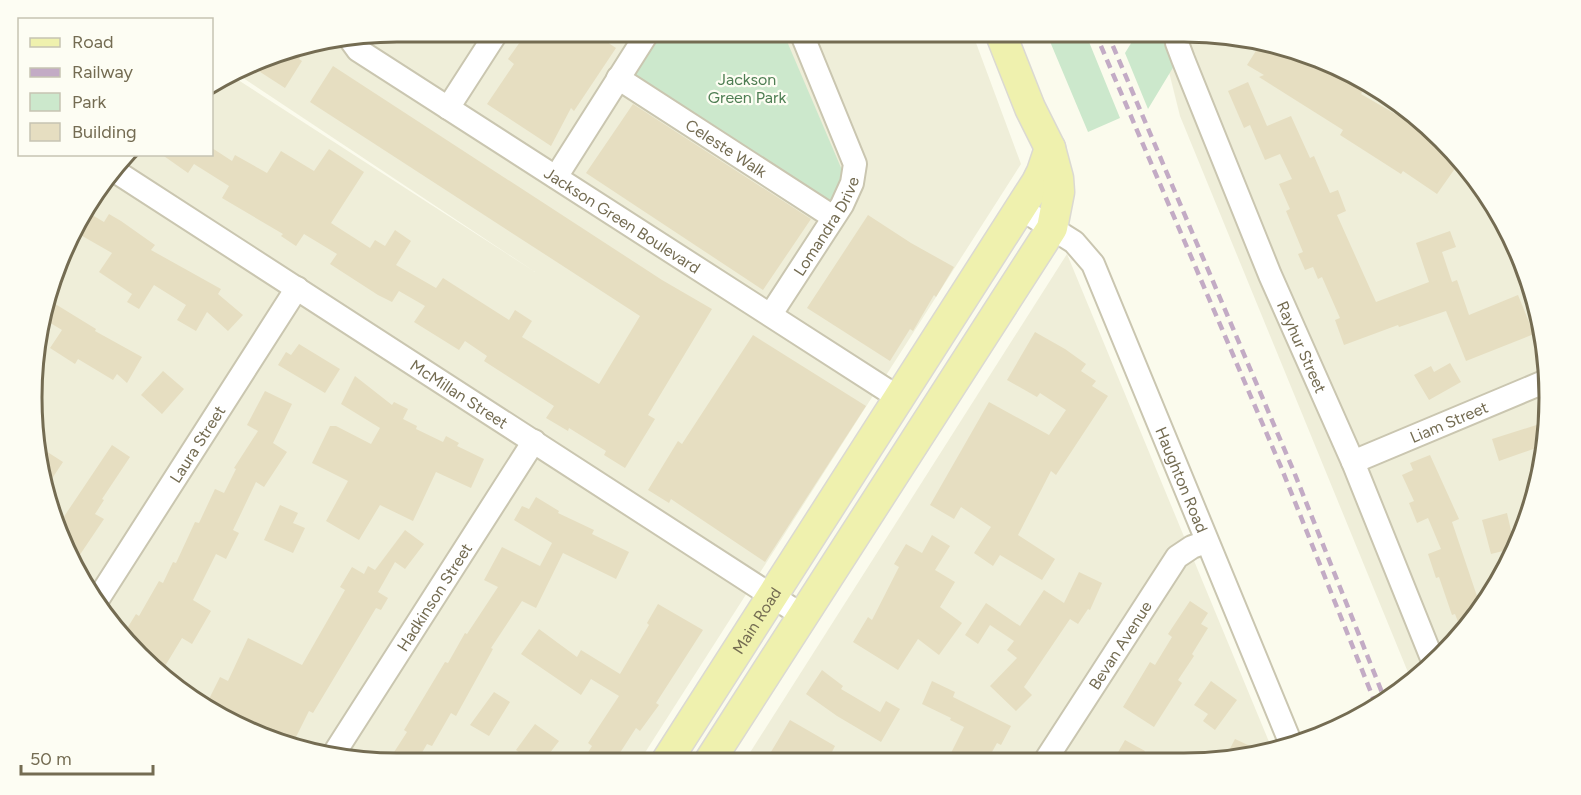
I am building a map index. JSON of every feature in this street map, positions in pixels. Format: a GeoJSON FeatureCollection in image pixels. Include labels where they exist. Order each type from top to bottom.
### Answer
{"type":"FeatureCollection","features":[{"type":"Feature","properties":{"kind":"main road"},"geometry":{"type":"LineString","coordinates":[[715,753],[1053,228],[1059,192],[1058,178],[1050,148],[1030,108],[1004,42]]}},
{"type":"Feature","properties":{"kind":"main road"},"geometry":{"type":"LineString","coordinates":[[1020,208],[1042,172],[1050,148]]}},
{"type":"Feature","properties":{"kind":"main road","name":"Main Road"},"geometry":{"type":"LineString","coordinates":[[672,753],[1020,208]]}},
{"type":"Feature","properties":{"kind":"main road"},"geometry":{"type":"LineString","coordinates":[[848,479],[878,498]]}},
{"type":"Feature","properties":{"kind":"street"},"geometry":{"type":"LineString","coordinates":[[447,108],[490,42]]}},
{"type":"Feature","properties":{"kind":"street"},"geometry":{"type":"LineString","coordinates":[[555,177],[641,42]]}},
{"type":"Feature","properties":{"kind":"street","name":"Lomandra Drive"},"geometry":{"type":"LineString","coordinates":[[771,314],[833,217],[852,183],[855,164],[805,42]]}},
{"type":"Feature","properties":{"kind":"street","name":"Rayhur Street"},"geometry":{"type":"LineString","coordinates":[[1177,42],[1252,232],[1353,462],[1430,654]]}},
{"type":"Feature","properties":{"kind":"street","name":"Jackson Green Boulevard"},"geometry":{"type":"LineString","coordinates":[[354,45],[358,50],[447,108],[899,398]]}},
{"type":"Feature","properties":{"kind":"street","name":"Celeste Walk"},"geometry":{"type":"LineString","coordinates":[[618,78],[833,217]]}},
{"type":"Feature","properties":{"kind":"street","name":"McMillan Street"},"geometry":{"type":"LineString","coordinates":[[120,174],[803,616]]}},
{"type":"Feature","properties":{"kind":"street","name":"Haughton Road"},"geometry":{"type":"LineString","coordinates":[[1020,208],[1074,242],[1093,264],[1288,737]]}},
{"type":"Feature","properties":{"kind":"street","name":"Laura Street"},"geometry":{"type":"LineString","coordinates":[[101,594],[297,288]]}},
{"type":"Feature","properties":{"kind":"street","name":"Liam Street"},"geometry":{"type":"LineString","coordinates":[[1353,462],[1538,384]]}},
{"type":"Feature","properties":{"kind":"street","name":"Hadkinson Street"},"geometry":{"type":"LineString","coordinates":[[338,748],[534,441]]}},
{"type":"Feature","properties":{"kind":"street","name":"Bevan Avenue"},"geometry":{"type":"LineString","coordinates":[[1050,753],[1177,557],[1206,542]]}},
{"type":"Feature","properties":{"kind":"shaded area"},"geometry":{"type":"Polygon","coordinates":[[[976,42],[1021,164],[645,753],[398,753],[351,750],[305,741],[261,726],[200,693],[163,665],[130,632],[102,595],[69,534],[49,467],[42,398],[49,328],[69,261],[102,200],[137,156],[213,156],[213,94],[238,80],[535,272],[243,78],[305,54],[374,43],[976,42]]]}},
{"type":"Feature","properties":{"kind":"shaded area"},"geometry":{"type":"Polygon","coordinates":[[[1162,42],[1230,45],[1276,54],[1320,69],[1381,102],[1400,115],[1435,146],[1466,181],[1479,200],[1512,261],[1527,305],[1538,374],[1536,444],[1527,490],[1512,534],[1479,595],[1451,632],[1408,673],[1180,116],[1162,42]]]}},
{"type":"Feature","properties":{"kind":"shaded area"},"geometry":{"type":"Polygon","coordinates":[[[1067,254],[1269,742],[1230,750],[1184,753],[750,753],[1067,254]]]}},
{"type":"Feature","properties":{"kind":"green space","name":"Jackson Green Park"},"geometry":{"type":"Polygon","coordinates":[[[652,42],[787,42],[842,170],[843,181],[828,205],[630,77],[652,42]]]}},
{"type":"Feature","properties":{"kind":"green space"},"geometry":{"type":"Polygon","coordinates":[[[1050,42],[1089,42],[1120,118],[1088,132],[1050,42]]]}},
{"type":"Feature","properties":{"kind":"green space"},"geometry":{"type":"Polygon","coordinates":[[[1132,42],[1167,42],[1167,49],[1174,66],[1148,109],[1125,53],[1132,42]]]}},
{"type":"Feature","properties":{"kind":"building"},"geometry":{"type":"Polygon","coordinates":[[[520,42],[607,42],[616,48],[574,111],[571,108],[551,146],[487,104],[514,64],[508,59],[520,42]]]}},
{"type":"Feature","properties":{"kind":"building"},"geometry":{"type":"Polygon","coordinates":[[[1257,50],[1298,61],[1341,79],[1363,91],[1361,94],[1404,119],[1455,168],[1437,194],[1403,171],[1401,174],[1340,135],[1343,130],[1259,77],[1264,75],[1247,65],[1257,50]]]}},
{"type":"Feature","properties":{"kind":"building"},"geometry":{"type":"Polygon","coordinates":[[[302,55],[299,59],[302,61],[285,88],[258,70],[302,55]]]}},
{"type":"Feature","properties":{"kind":"building"},"geometry":{"type":"Polygon","coordinates":[[[333,66],[662,280],[712,309],[648,415],[655,419],[625,468],[604,455],[606,451],[569,428],[568,431],[546,418],[554,406],[484,361],[487,356],[465,341],[459,350],[414,322],[425,306],[399,291],[392,302],[378,295],[330,264],[337,254],[304,234],[296,246],[281,236],[283,234],[222,198],[229,186],[194,164],[188,173],[164,156],[213,156],[213,149],[232,161],[235,155],[267,173],[281,151],[314,171],[329,149],[364,172],[331,223],[370,248],[375,240],[385,246],[395,230],[411,241],[396,265],[436,288],[443,278],[509,320],[515,310],[532,321],[522,337],[599,384],[640,316],[310,102],[333,66]]]}},
{"type":"Feature","properties":{"kind":"building"},"geometry":{"type":"Polygon","coordinates":[[[1248,82],[1267,126],[1291,116],[1310,158],[1314,156],[1330,193],[1338,190],[1346,211],[1337,215],[1376,302],[1429,282],[1416,243],[1450,231],[1456,247],[1442,252],[1452,282],[1457,280],[1469,315],[1518,295],[1533,334],[1466,361],[1446,311],[1399,327],[1398,325],[1344,345],[1335,320],[1340,318],[1322,277],[1318,279],[1313,267],[1305,270],[1298,254],[1303,252],[1286,211],[1290,209],[1279,184],[1292,179],[1280,154],[1265,160],[1250,125],[1244,128],[1228,91],[1248,82]]]}},
{"type":"Feature","properties":{"kind":"building"},"geometry":{"type":"Polygon","coordinates":[[[633,104],[811,219],[763,290],[586,173],[633,104]]]}},
{"type":"Feature","properties":{"kind":"building"},"geometry":{"type":"Polygon","coordinates":[[[109,214],[121,221],[155,245],[151,250],[221,289],[218,294],[243,315],[228,331],[207,312],[196,331],[177,320],[186,305],[154,285],[139,309],[127,302],[132,294],[99,272],[112,253],[81,236],[93,215],[104,222],[109,214]]]}},
{"type":"Feature","properties":{"kind":"building"},"geometry":{"type":"Polygon","coordinates":[[[868,215],[954,267],[913,331],[910,329],[890,361],[807,308],[868,215]]]}},
{"type":"Feature","properties":{"kind":"building"},"geometry":{"type":"Polygon","coordinates":[[[54,304],[96,329],[95,331],[142,357],[127,383],[117,374],[113,380],[78,359],[75,364],[50,348],[62,330],[50,323],[54,304]]]}},
{"type":"Feature","properties":{"kind":"building"},"geometry":{"type":"Polygon","coordinates":[[[1035,332],[1086,364],[1081,371],[1096,381],[1092,386],[1108,396],[1056,475],[1051,471],[1018,535],[1055,559],[1042,580],[1000,555],[993,566],[974,553],[991,527],[961,507],[954,519],[930,505],[989,402],[1049,435],[1066,410],[1040,393],[1037,397],[1007,380],[1035,332]]]}},
{"type":"Feature","properties":{"kind":"building"},"geometry":{"type":"Polygon","coordinates":[[[753,335],[866,406],[765,562],[671,499],[669,503],[648,490],[678,441],[682,444],[753,335]]]}},
{"type":"Feature","properties":{"kind":"building"},"geometry":{"type":"Polygon","coordinates":[[[299,344],[340,369],[325,393],[278,365],[286,352],[291,355],[299,344]]]}},
{"type":"Feature","properties":{"kind":"building"},"geometry":{"type":"Polygon","coordinates":[[[1450,363],[1461,382],[1429,400],[1414,375],[1431,366],[1434,372],[1450,363]]]}},
{"type":"Feature","properties":{"kind":"building"},"geometry":{"type":"Polygon","coordinates":[[[163,371],[184,389],[162,414],[141,395],[163,371]]]}},
{"type":"Feature","properties":{"kind":"building"},"geometry":{"type":"Polygon","coordinates":[[[355,376],[392,405],[394,402],[408,409],[403,419],[417,426],[416,429],[443,442],[446,436],[459,443],[457,446],[484,459],[471,488],[436,472],[413,521],[380,505],[359,540],[326,521],[348,481],[312,463],[330,426],[336,426],[371,444],[380,428],[341,404],[355,376]]]}},
{"type":"Feature","properties":{"kind":"building"},"geometry":{"type":"Polygon","coordinates":[[[265,391],[292,404],[273,443],[287,452],[264,487],[256,482],[233,530],[239,533],[226,559],[216,554],[193,600],[211,611],[192,644],[182,638],[165,666],[127,628],[136,614],[139,616],[159,581],[163,583],[173,562],[176,563],[195,522],[199,523],[215,489],[224,493],[236,469],[234,468],[258,431],[247,425],[265,391]]]}},
{"type":"Feature","properties":{"kind":"building"},"geometry":{"type":"Polygon","coordinates":[[[1538,425],[1535,448],[1499,461],[1492,439],[1538,425]]]}},
{"type":"Feature","properties":{"kind":"building"},"geometry":{"type":"Polygon","coordinates":[[[112,445],[130,457],[102,499],[104,500],[95,514],[104,519],[79,556],[63,518],[112,445]]]}},
{"type":"Feature","properties":{"kind":"building"},"geometry":{"type":"Polygon","coordinates":[[[46,451],[63,462],[52,479],[46,451]]]}},
{"type":"Feature","properties":{"kind":"building"},"geometry":{"type":"Polygon","coordinates":[[[1430,455],[1459,519],[1452,522],[1477,597],[1458,623],[1455,614],[1452,615],[1439,577],[1436,578],[1428,554],[1441,549],[1428,518],[1417,523],[1409,503],[1414,501],[1402,475],[1413,470],[1410,463],[1430,455]]]}},
{"type":"Feature","properties":{"kind":"building"},"geometry":{"type":"Polygon","coordinates":[[[536,497],[559,511],[558,513],[594,530],[592,534],[629,552],[616,579],[563,553],[536,608],[522,601],[491,648],[493,649],[456,716],[451,713],[432,746],[427,744],[422,753],[394,753],[407,732],[404,730],[445,662],[448,663],[465,633],[467,634],[498,587],[484,580],[502,547],[540,566],[552,543],[514,520],[522,506],[529,509],[536,497]]]}},
{"type":"Feature","properties":{"kind":"building"},"geometry":{"type":"Polygon","coordinates":[[[280,505],[298,513],[293,523],[305,528],[293,553],[264,540],[280,505]]]}},
{"type":"Feature","properties":{"kind":"building"},"geometry":{"type":"Polygon","coordinates":[[[1507,513],[1512,534],[1504,551],[1491,554],[1482,520],[1507,513]]]}},
{"type":"Feature","properties":{"kind":"building"},"geometry":{"type":"Polygon","coordinates":[[[405,530],[424,544],[405,569],[395,562],[378,592],[388,598],[381,610],[376,608],[313,713],[309,711],[296,738],[261,726],[209,699],[220,677],[228,681],[248,638],[302,665],[345,590],[340,587],[352,567],[364,574],[368,566],[375,570],[405,530]]]}},
{"type":"Feature","properties":{"kind":"building"},"geometry":{"type":"Polygon","coordinates":[[[932,535],[950,546],[935,570],[955,582],[940,607],[962,623],[939,655],[918,639],[898,670],[853,642],[868,617],[872,620],[899,567],[894,564],[906,544],[922,553],[932,535]]]}},
{"type":"Feature","properties":{"kind":"building"},"geometry":{"type":"Polygon","coordinates":[[[1079,572],[1102,583],[1090,610],[1088,609],[1078,624],[1070,619],[1024,687],[1032,695],[1016,711],[990,686],[1017,658],[1007,650],[1014,641],[990,625],[978,644],[965,635],[986,603],[1020,626],[1044,590],[1064,603],[1079,572]]]}},
{"type":"Feature","properties":{"kind":"building"},"geometry":{"type":"Polygon","coordinates":[[[1190,601],[1208,613],[1201,624],[1208,628],[1192,654],[1194,656],[1178,680],[1182,683],[1154,727],[1123,707],[1150,662],[1155,665],[1172,637],[1168,634],[1190,601]]]}},
{"type":"Feature","properties":{"kind":"building"},"geometry":{"type":"Polygon","coordinates":[[[658,604],[703,630],[656,703],[659,705],[640,731],[636,728],[620,753],[588,753],[592,746],[588,743],[619,696],[591,679],[581,695],[521,654],[539,629],[577,657],[581,650],[620,674],[649,625],[647,623],[658,604]]]}},
{"type":"Feature","properties":{"kind":"building"},"geometry":{"type":"Polygon","coordinates":[[[822,670],[843,686],[841,689],[880,712],[886,701],[900,709],[881,742],[837,716],[806,694],[822,670]]]}},
{"type":"Feature","properties":{"kind":"building"},"geometry":{"type":"Polygon","coordinates":[[[932,681],[955,692],[953,697],[1011,726],[1001,745],[997,743],[991,753],[951,753],[964,727],[922,704],[932,681]]]}},
{"type":"Feature","properties":{"kind":"building"},"geometry":{"type":"Polygon","coordinates":[[[1211,681],[1237,700],[1215,730],[1203,721],[1208,714],[1194,705],[1211,681]]]}},
{"type":"Feature","properties":{"kind":"building"},"geometry":{"type":"Polygon","coordinates":[[[494,692],[510,702],[489,736],[470,725],[494,692]]]}},
{"type":"Feature","properties":{"kind":"building"},"geometry":{"type":"Polygon","coordinates":[[[790,720],[835,746],[832,753],[770,753],[790,720]]]}},
{"type":"Feature","properties":{"kind":"building"},"geometry":{"type":"Polygon","coordinates":[[[535,724],[559,741],[550,753],[520,753],[516,750],[535,724]]]}},
{"type":"Feature","properties":{"kind":"building"},"geometry":{"type":"Polygon","coordinates":[[[1235,739],[1250,746],[1250,747],[1229,750],[1235,739]]]}},
{"type":"Feature","properties":{"kind":"building"},"geometry":{"type":"Polygon","coordinates":[[[1125,740],[1145,751],[1144,753],[1118,753],[1125,740]]]}},
{"type":"Feature","properties":{"kind":"railway"},"geometry":{"type":"LineString","coordinates":[[1099,42],[1281,467],[1373,698]]}},
{"type":"Feature","properties":{"kind":"railway"},"geometry":{"type":"LineString","coordinates":[[1111,42],[1294,472],[1382,692]]}}]}
